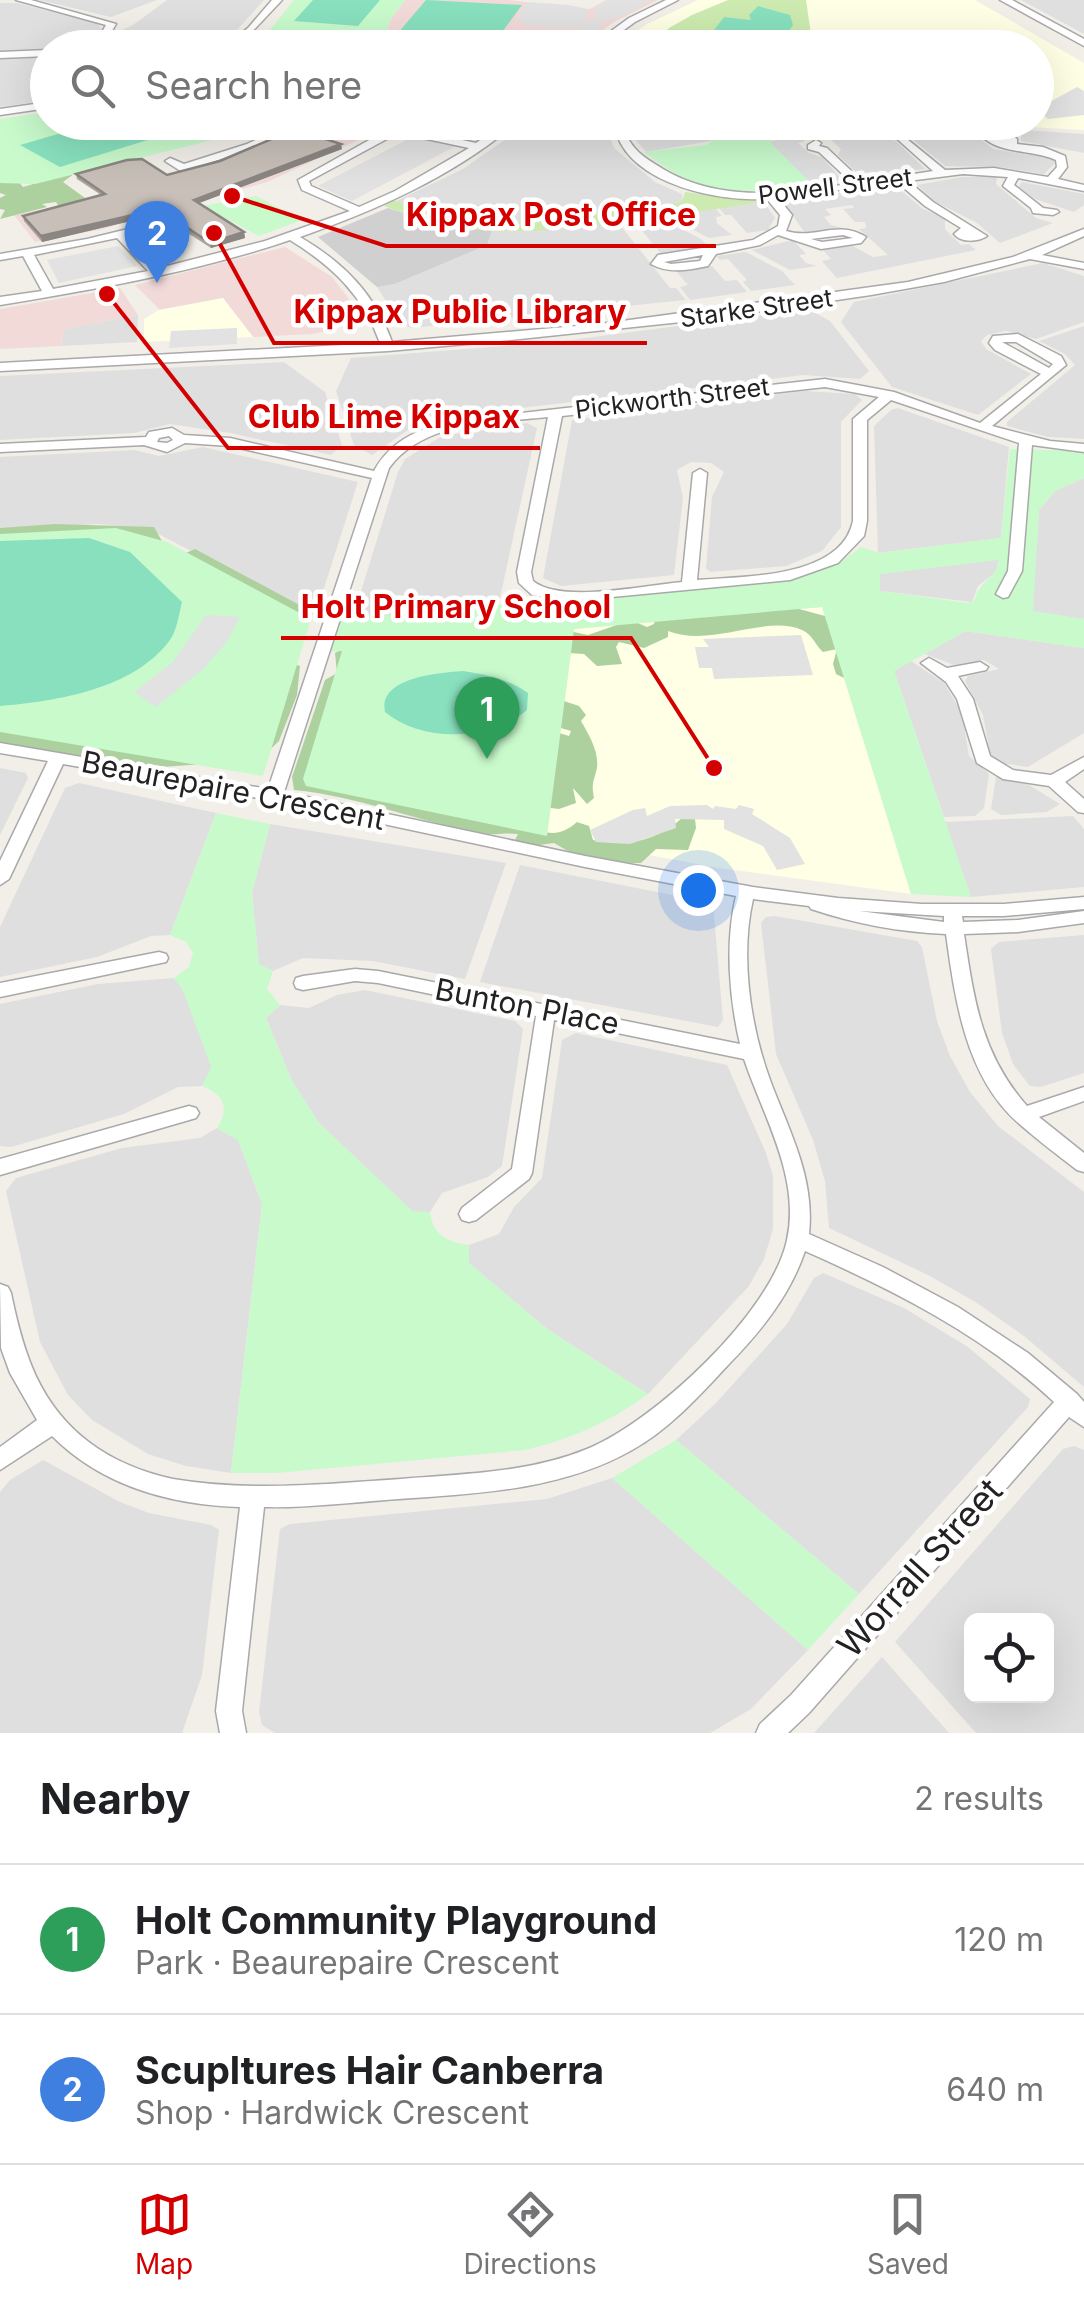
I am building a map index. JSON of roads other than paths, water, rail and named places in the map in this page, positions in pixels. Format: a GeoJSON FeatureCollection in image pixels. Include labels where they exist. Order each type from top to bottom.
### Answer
{"type":"FeatureCollection","features":[{"type":"Feature","properties":{"kind":"street"},"geometry":{"type":"LineString","coordinates":[[21,0],[111,24],[108,30]]}},
{"type":"Feature","properties":{"kind":"street"},"geometry":{"type":"LineString","coordinates":[[248,30],[277,0]]}},
{"type":"Feature","properties":{"kind":"street"},"geometry":{"type":"LineString","coordinates":[[618,30],[673,0]]}},
{"type":"Feature","properties":{"kind":"street"},"geometry":{"type":"LineString","coordinates":[[1005,0],[1084,43]]}},
{"type":"Feature","properties":{"kind":"street"},"geometry":{"type":"LineString","coordinates":[[0,54],[30,53]]}},
{"type":"Feature","properties":{"kind":"street"},"geometry":{"type":"LineString","coordinates":[[0,112],[30,108]]}},
{"type":"Feature","properties":{"kind":"street"},"geometry":{"type":"LineString","coordinates":[[170,161],[183,168],[264,140]]}},
{"type":"Feature","properties":{"kind":"street"},"geometry":{"type":"LineString","coordinates":[[358,210],[306,188],[303,180],[379,140]]}},
{"type":"Feature","properties":{"kind":"street"},"geometry":{"type":"LineString","coordinates":[[455,140],[480,147]]}},
{"type":"Feature","properties":{"kind":"street"},"geometry":{"type":"LineString","coordinates":[[0,302],[156,272],[289,235],[415,184],[489,140]]}},
{"type":"Feature","properties":{"kind":"street","name":"Powell Street"},"geometry":{"type":"LineString","coordinates":[[624,140],[671,182],[710,193],[769,196],[942,173],[1015,174],[1084,188]]}},
{"type":"Feature","properties":{"kind":"street"},"geometry":{"type":"LineString","coordinates":[[905,140],[942,173]]}},
{"type":"Feature","properties":{"kind":"street"},"geometry":{"type":"LineString","coordinates":[[1012,146],[1046,151],[1061,158],[1062,167],[1050,181]]}},
{"type":"Feature","properties":{"kind":"street"},"geometry":{"type":"LineString","coordinates":[[823,150],[858,184]]}},
{"type":"Feature","properties":{"kind":"street"},"geometry":{"type":"LineString","coordinates":[[1015,174],[1008,186],[1037,207]]}},
{"type":"Feature","properties":{"kind":"street"},"geometry":{"type":"LineString","coordinates":[[900,179],[966,230]]}},
{"type":"Feature","properties":{"kind":"street"},"geometry":{"type":"LineString","coordinates":[[769,196],[786,216],[779,232]]}},
{"type":"Feature","properties":{"kind":"street"},"geometry":{"type":"LineString","coordinates":[[0,257],[169,222]]}},
{"type":"Feature","properties":{"kind":"street"},"geometry":{"type":"LineString","coordinates":[[712,251],[756,243],[779,232],[798,237]]}},
{"type":"Feature","properties":{"kind":"street"},"geometry":{"type":"LineString","coordinates":[[1080,234],[1075,243],[1084,258]]}},
{"type":"Feature","properties":{"kind":"street","name":"Starke Street"},"geometry":{"type":"LineString","coordinates":[[0,367],[388,347],[597,329],[828,298],[968,272],[1027,256],[1080,234]]}},
{"type":"Feature","properties":{"kind":"street"},"geometry":{"type":"LineString","coordinates":[[120,235],[156,272]]}},
{"type":"Feature","properties":{"kind":"street"},"geometry":{"type":"LineString","coordinates":[[289,235],[329,259],[353,280],[374,308],[388,347]]}},
{"type":"Feature","properties":{"kind":"street"},"geometry":{"type":"LineString","coordinates":[[1054,246],[1084,258]]}},
{"type":"Feature","properties":{"kind":"street"},"geometry":{"type":"LineString","coordinates":[[1054,246],[1084,266]]}},
{"type":"Feature","properties":{"kind":"street"},"geometry":{"type":"LineString","coordinates":[[26,253],[49,293]]}},
{"type":"Feature","properties":{"kind":"street"},"geometry":{"type":"LineString","coordinates":[[1027,256],[1084,266]]}},
{"type":"Feature","properties":{"kind":"street"},"geometry":{"type":"LineString","coordinates":[[983,428],[1050,374]]}},
{"type":"Feature","properties":{"kind":"street","name":"Pickworth Street"},"geometry":{"type":"LineString","coordinates":[[272,801],[379,476],[394,451],[432,430],[808,383],[842,384],[889,395],[1026,442],[1084,448]]}},
{"type":"Feature","properties":{"kind":"street"},"geometry":{"type":"LineString","coordinates":[[556,412],[524,572],[526,583],[537,592],[570,597],[790,576],[823,566],[847,549],[857,536],[860,419],[889,395]]}},
{"type":"Feature","properties":{"kind":"street"},"geometry":{"type":"LineString","coordinates":[[0,448],[150,441],[166,432],[181,439],[230,442],[379,476]]}},
{"type":"Feature","properties":{"kind":"street"},"geometry":{"type":"LineString","coordinates":[[1003,594],[1015,571],[1026,442]]}},
{"type":"Feature","properties":{"kind":"street"},"geometry":{"type":"LineString","coordinates":[[690,586],[700,473]]}},
{"type":"Feature","properties":{"kind":"street"},"geometry":{"type":"LineString","coordinates":[[929,663],[946,673],[972,712],[983,759],[1009,774],[1054,781],[1084,808]]}},
{"type":"Feature","properties":{"kind":"street"},"geometry":{"type":"LineString","coordinates":[[946,673],[980,667]]}},
{"type":"Feature","properties":{"kind":"street","name":"Beaurepaire Crescent"},"geometry":{"type":"LineString","coordinates":[[0,748],[56,762],[805,901],[871,920],[1084,917]]}},
{"type":"Feature","properties":{"kind":"street","name":"Beaurepaire Crescent"},"geometry":{"type":"LineString","coordinates":[[0,757],[56,762]]}},
{"type":"Feature","properties":{"kind":"street"},"geometry":{"type":"LineString","coordinates":[[0,879],[56,762]]}},
{"type":"Feature","properties":{"kind":"street"},"geometry":{"type":"LineString","coordinates":[[1054,781],[1084,762]]}},
{"type":"Feature","properties":{"kind":"street"},"geometry":{"type":"LineString","coordinates":[[0,1293],[16,1361],[53,1422],[88,1452],[131,1477],[189,1494],[253,1500],[527,1476],[582,1461],[620,1445],[653,1424],[756,1319],[790,1266],[798,1238],[800,1181],[751,1052],[739,936],[739,912],[746,890]]}},
{"type":"Feature","properties":{"kind":"street","name":"Beaurepaire Crescent"},"geometry":{"type":"LineString","coordinates":[[953,919],[1084,902]]}},
{"type":"Feature","properties":{"kind":"street"},"geometry":{"type":"LineString","coordinates":[[953,919],[967,1016],[977,1052],[1021,1115],[1084,1164]]}},
{"type":"Feature","properties":{"kind":"street"},"geometry":{"type":"LineString","coordinates":[[0,990],[159,958]]}},
{"type":"Feature","properties":{"kind":"street","name":"Bunton Place"},"geometry":{"type":"LineString","coordinates":[[303,983],[355,974],[378,976],[751,1052]]}},
{"type":"Feature","properties":{"kind":"street"},"geometry":{"type":"LineString","coordinates":[[469,1214],[522,1172],[546,1011]]}},
{"type":"Feature","properties":{"kind":"street"},"geometry":{"type":"LineString","coordinates":[[1021,1115],[1084,1094]]}},
{"type":"Feature","properties":{"kind":"street"},"geometry":{"type":"LineString","coordinates":[[0,1166],[188,1112]]}},
{"type":"Feature","properties":{"kind":"street"},"geometry":{"type":"LineString","coordinates":[[798,1238],[898,1282],[957,1315],[1013,1354],[1077,1409]]}},
{"type":"Feature","properties":{"kind":"street","name":"Worrall Street"},"geometry":{"type":"LineString","coordinates":[[769,1733],[1077,1409]]}},
{"type":"Feature","properties":{"kind":"street"},"geometry":{"type":"LineString","coordinates":[[0,1460],[53,1422]]}},
{"type":"Feature","properties":{"kind":"street"},"geometry":{"type":"LineString","coordinates":[[233,1733],[229,1711],[253,1500]]}},
{"type":"Feature","properties":{"kind":"place","name":"Kippax Post Office"},"geometry":{"type":"Point","coordinates":[232,196]}},
{"type":"Feature","properties":{"kind":"place","name":"Kippax Public Library"},"geometry":{"type":"Point","coordinates":[214,233]}},
{"type":"Feature","properties":{"kind":"place","name":"Scupltures Hair Canberra"},"geometry":{"type":"Point","coordinates":[157,283]}},
{"type":"Feature","properties":{"kind":"place","name":"Club Lime Kippax"},"geometry":{"type":"Point","coordinates":[107,294]}},
{"type":"Feature","properties":{"kind":"place","name":"Holt Community Playground"},"geometry":{"type":"Point","coordinates":[487,759]}},
{"type":"Feature","properties":{"kind":"place","name":"Holt Primary School"},"geometry":{"type":"Point","coordinates":[714,768]}}]}
